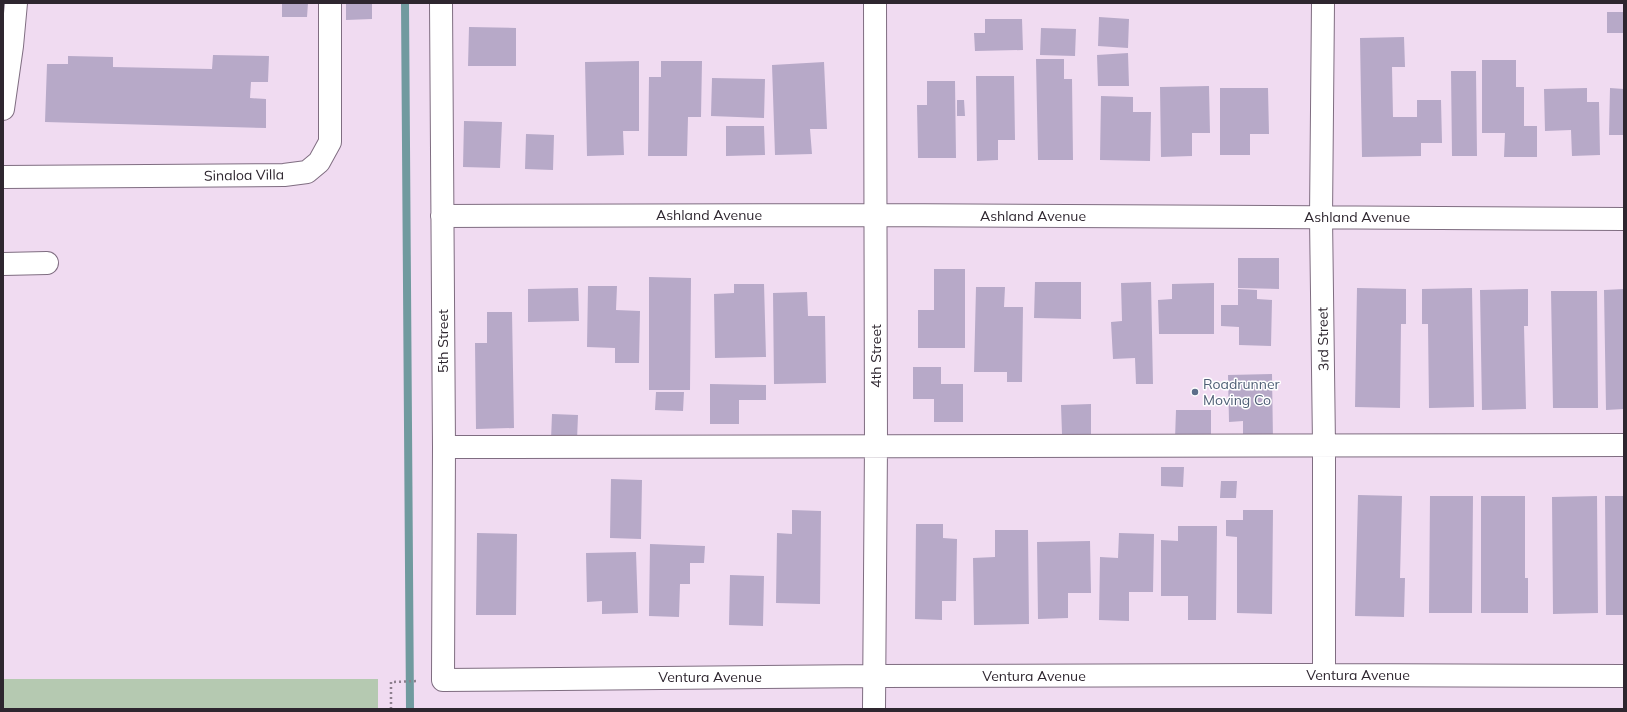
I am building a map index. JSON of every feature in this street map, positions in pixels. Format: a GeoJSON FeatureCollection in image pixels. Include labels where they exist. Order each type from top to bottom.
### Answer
{"type":"FeatureCollection","features":[{"type":"Feature","properties":{"kind":"street"},"geometry":{"type":"LineString","coordinates":[[3,109],[16,3]]}},
{"type":"Feature","properties":{"kind":"street","name":"Sinaloa Villa"},"geometry":{"type":"LineString","coordinates":[[3,177],[284,175],[307,172],[319,162],[330,142],[330,3]]}},
{"type":"Feature","properties":{"kind":"street","name":"5th Street"},"geometry":{"type":"LineString","coordinates":[[442,3],[444,447],[443,680]]}},
{"type":"Feature","properties":{"kind":"street","name":"4th Street"},"geometry":{"type":"LineString","coordinates":[[874,709],[876,445],[876,3]]}},
{"type":"Feature","properties":{"kind":"street","name":"3rd Street"},"geometry":{"type":"LineString","coordinates":[[1323,3],[1321,217],[1324,445],[1324,675]]}},
{"type":"Feature","properties":{"kind":"street","name":"Ashland Avenue"},"geometry":{"type":"LineString","coordinates":[[442,216],[876,215],[1624,219]]}},
{"type":"Feature","properties":{"kind":"street"},"geometry":{"type":"LineString","coordinates":[[3,264],[47,263]]}},
{"type":"Feature","properties":{"kind":"street"},"geometry":{"type":"LineString","coordinates":[[444,447],[876,445],[1624,445]]}},
{"type":"Feature","properties":{"kind":"street","name":"Ventura Avenue"},"geometry":{"type":"LineString","coordinates":[[443,680],[874,676],[1624,676]]}},
{"type":"Feature","properties":{"kind":"path"},"geometry":{"type":"LineString","coordinates":[[391,682],[391,709]]}},
{"type":"Feature","properties":{"kind":"green space"},"geometry":{"type":"Polygon","coordinates":[[[3,679],[378,679],[378,709],[3,709],[3,679]]]}},
{"type":"Feature","properties":{"kind":"building"},"geometry":{"type":"Polygon","coordinates":[[[282,3],[308,3],[307,17],[282,17],[282,3]]]}},
{"type":"Feature","properties":{"kind":"building"},"geometry":{"type":"Polygon","coordinates":[[[346,3],[372,3],[372,19],[346,20],[346,3]]]}},
{"type":"Feature","properties":{"kind":"building"},"geometry":{"type":"Polygon","coordinates":[[[1607,12],[1624,12],[1624,33],[1607,33],[1607,12]]]}},
{"type":"Feature","properties":{"kind":"building"},"geometry":{"type":"Polygon","coordinates":[[[1099,17],[1129,19],[1128,48],[1098,46],[1099,17]]]}},
{"type":"Feature","properties":{"kind":"building"},"geometry":{"type":"Polygon","coordinates":[[[985,19],[1022,19],[1023,50],[975,51],[974,33],[985,33],[985,19]]]}},
{"type":"Feature","properties":{"kind":"building"},"geometry":{"type":"Polygon","coordinates":[[[469,27],[516,28],[516,66],[468,66],[469,27]]]}},
{"type":"Feature","properties":{"kind":"building"},"geometry":{"type":"Polygon","coordinates":[[[1041,28],[1076,29],[1075,56],[1040,55],[1041,28]]]}},
{"type":"Feature","properties":{"kind":"building"},"geometry":{"type":"Polygon","coordinates":[[[1404,37],[1405,67],[1392,67],[1393,117],[1417,117],[1417,100],[1441,100],[1442,143],[1421,143],[1421,156],[1362,157],[1360,38],[1404,37]]]}},
{"type":"Feature","properties":{"kind":"building"},"geometry":{"type":"Polygon","coordinates":[[[1128,53],[1129,86],[1098,86],[1097,55],[1128,53]]]}},
{"type":"Feature","properties":{"kind":"building"},"geometry":{"type":"Polygon","coordinates":[[[213,55],[269,56],[268,82],[251,82],[250,98],[266,99],[266,128],[45,122],[47,64],[68,64],[68,56],[113,57],[113,67],[212,69],[213,55]]]}},
{"type":"Feature","properties":{"kind":"building"},"geometry":{"type":"Polygon","coordinates":[[[1036,59],[1064,59],[1064,79],[1072,79],[1073,160],[1038,160],[1036,59]]]}},
{"type":"Feature","properties":{"kind":"building"},"geometry":{"type":"Polygon","coordinates":[[[1482,60],[1516,60],[1516,87],[1524,87],[1524,126],[1537,126],[1537,157],[1504,157],[1505,133],[1482,133],[1482,60]]]}},
{"type":"Feature","properties":{"kind":"building"},"geometry":{"type":"Polygon","coordinates":[[[639,61],[639,131],[623,131],[624,155],[587,156],[585,62],[639,61]]]}},
{"type":"Feature","properties":{"kind":"building"},"geometry":{"type":"Polygon","coordinates":[[[661,61],[702,61],[701,117],[688,117],[687,156],[648,156],[649,77],[661,77],[661,61]]]}},
{"type":"Feature","properties":{"kind":"building"},"geometry":{"type":"Polygon","coordinates":[[[824,62],[827,129],[810,129],[812,154],[775,155],[772,65],[824,62]]]}},
{"type":"Feature","properties":{"kind":"building"},"geometry":{"type":"Polygon","coordinates":[[[1451,71],[1476,71],[1477,156],[1452,156],[1451,71]]]}},
{"type":"Feature","properties":{"kind":"building"},"geometry":{"type":"Polygon","coordinates":[[[976,76],[1014,76],[1015,140],[998,140],[998,160],[977,161],[976,76]]]}},
{"type":"Feature","properties":{"kind":"building"},"geometry":{"type":"Polygon","coordinates":[[[712,78],[765,79],[764,118],[711,116],[712,78]]]}},
{"type":"Feature","properties":{"kind":"building"},"geometry":{"type":"Polygon","coordinates":[[[927,81],[955,81],[956,158],[918,158],[917,105],[927,105],[927,81]]]}},
{"type":"Feature","properties":{"kind":"building"},"geometry":{"type":"Polygon","coordinates":[[[1209,86],[1210,133],[1192,133],[1192,156],[1161,157],[1160,87],[1209,86]]]}},
{"type":"Feature","properties":{"kind":"building"},"geometry":{"type":"Polygon","coordinates":[[[1220,88],[1268,88],[1269,134],[1250,134],[1250,155],[1220,155],[1220,88]]]}},
{"type":"Feature","properties":{"kind":"building"},"geometry":{"type":"Polygon","coordinates":[[[1587,88],[1587,102],[1599,102],[1600,155],[1572,156],[1571,130],[1545,131],[1544,89],[1587,88]]]}},
{"type":"Feature","properties":{"kind":"building"},"geometry":{"type":"Polygon","coordinates":[[[1610,88],[1624,89],[1624,135],[1609,135],[1610,88]]]}},
{"type":"Feature","properties":{"kind":"building"},"geometry":{"type":"Polygon","coordinates":[[[1101,96],[1133,97],[1133,112],[1151,112],[1150,161],[1100,160],[1101,96]]]}},
{"type":"Feature","properties":{"kind":"building"},"geometry":{"type":"Polygon","coordinates":[[[957,100],[964,100],[965,116],[957,116],[957,100]]]}},
{"type":"Feature","properties":{"kind":"building"},"geometry":{"type":"Polygon","coordinates":[[[464,121],[502,122],[500,168],[463,167],[464,121]]]}},
{"type":"Feature","properties":{"kind":"building"},"geometry":{"type":"Polygon","coordinates":[[[726,126],[764,126],[765,155],[726,156],[726,126]]]}},
{"type":"Feature","properties":{"kind":"building"},"geometry":{"type":"Polygon","coordinates":[[[526,134],[554,135],[553,170],[525,169],[526,134]]]}},
{"type":"Feature","properties":{"kind":"building"},"geometry":{"type":"Polygon","coordinates":[[[1238,258],[1279,258],[1279,289],[1238,288],[1238,258]]]}},
{"type":"Feature","properties":{"kind":"building"},"geometry":{"type":"Polygon","coordinates":[[[934,269],[965,269],[965,348],[918,348],[918,310],[934,310],[934,269]]]}},
{"type":"Feature","properties":{"kind":"building"},"geometry":{"type":"Polygon","coordinates":[[[649,277],[691,278],[690,390],[649,390],[649,277]]]}},
{"type":"Feature","properties":{"kind":"building"},"geometry":{"type":"Polygon","coordinates":[[[1035,282],[1081,282],[1081,319],[1034,318],[1035,282]]]}},
{"type":"Feature","properties":{"kind":"building"},"geometry":{"type":"Polygon","coordinates":[[[1151,282],[1153,384],[1136,384],[1135,358],[1113,359],[1111,322],[1122,321],[1121,283],[1151,282]]]}},
{"type":"Feature","properties":{"kind":"building"},"geometry":{"type":"Polygon","coordinates":[[[1214,283],[1214,334],[1159,334],[1158,300],[1172,299],[1172,284],[1214,283]]]}},
{"type":"Feature","properties":{"kind":"building"},"geometry":{"type":"Polygon","coordinates":[[[734,284],[764,284],[766,357],[715,358],[714,294],[734,293],[734,284]]]}},
{"type":"Feature","properties":{"kind":"building"},"geometry":{"type":"Polygon","coordinates":[[[588,286],[617,286],[616,310],[640,311],[639,363],[615,363],[615,348],[587,347],[588,286]]]}},
{"type":"Feature","properties":{"kind":"building"},"geometry":{"type":"Polygon","coordinates":[[[976,287],[1005,287],[1004,307],[1023,307],[1022,382],[1007,382],[1007,372],[974,372],[976,287]]]}},
{"type":"Feature","properties":{"kind":"building"},"geometry":{"type":"Polygon","coordinates":[[[578,288],[579,321],[528,322],[528,289],[578,288]]]}},
{"type":"Feature","properties":{"kind":"building"},"geometry":{"type":"Polygon","coordinates":[[[1357,288],[1406,289],[1406,324],[1401,324],[1400,408],[1355,407],[1357,288]]]}},
{"type":"Feature","properties":{"kind":"building"},"geometry":{"type":"Polygon","coordinates":[[[1472,288],[1474,407],[1429,408],[1428,324],[1422,324],[1422,289],[1472,288]]]}},
{"type":"Feature","properties":{"kind":"building"},"geometry":{"type":"Polygon","coordinates":[[[1238,289],[1257,290],[1257,299],[1272,300],[1271,346],[1239,345],[1239,327],[1221,326],[1221,305],[1238,305],[1238,289]]]}},
{"type":"Feature","properties":{"kind":"building"},"geometry":{"type":"Polygon","coordinates":[[[1528,289],[1528,326],[1524,326],[1526,409],[1482,410],[1480,290],[1528,289]]]}},
{"type":"Feature","properties":{"kind":"building"},"geometry":{"type":"Polygon","coordinates":[[[1624,289],[1624,409],[1606,410],[1604,290],[1624,289]]]}},
{"type":"Feature","properties":{"kind":"building"},"geometry":{"type":"Polygon","coordinates":[[[1551,291],[1597,291],[1598,408],[1553,408],[1551,291]]]}},
{"type":"Feature","properties":{"kind":"building"},"geometry":{"type":"Polygon","coordinates":[[[807,292],[808,316],[825,316],[826,383],[774,384],[773,293],[807,292]]]}},
{"type":"Feature","properties":{"kind":"building"},"geometry":{"type":"Polygon","coordinates":[[[487,312],[512,312],[514,428],[476,429],[475,343],[487,343],[487,312]]]}},
{"type":"Feature","properties":{"kind":"building"},"geometry":{"type":"Polygon","coordinates":[[[913,367],[941,367],[941,384],[963,384],[963,422],[934,422],[934,399],[913,399],[913,367]]]}},
{"type":"Feature","properties":{"kind":"building"},"geometry":{"type":"Polygon","coordinates":[[[1272,374],[1273,441],[1243,441],[1243,421],[1229,422],[1228,375],[1272,374]]]}},
{"type":"Feature","properties":{"kind":"building"},"geometry":{"type":"Polygon","coordinates":[[[710,384],[766,385],[766,400],[739,400],[739,424],[710,424],[710,384]]]}},
{"type":"Feature","properties":{"kind":"building"},"geometry":{"type":"Polygon","coordinates":[[[656,392],[684,392],[683,411],[655,410],[656,392]]]}},
{"type":"Feature","properties":{"kind":"building"},"geometry":{"type":"Polygon","coordinates":[[[1091,404],[1091,434],[1062,434],[1061,405],[1091,404]]]}},
{"type":"Feature","properties":{"kind":"building"},"geometry":{"type":"Polygon","coordinates":[[[1176,410],[1211,410],[1211,439],[1175,439],[1176,410]]]}},
{"type":"Feature","properties":{"kind":"building"},"geometry":{"type":"Polygon","coordinates":[[[552,414],[578,415],[577,440],[551,440],[552,414]]]}},
{"type":"Feature","properties":{"kind":"building"},"geometry":{"type":"Polygon","coordinates":[[[1161,467],[1184,467],[1183,487],[1161,486],[1161,467]]]}},
{"type":"Feature","properties":{"kind":"building"},"geometry":{"type":"Polygon","coordinates":[[[611,479],[642,480],[641,539],[610,538],[611,479]]]}},
{"type":"Feature","properties":{"kind":"building"},"geometry":{"type":"Polygon","coordinates":[[[1221,481],[1237,481],[1236,498],[1220,498],[1221,481]]]}},
{"type":"Feature","properties":{"kind":"building"},"geometry":{"type":"Polygon","coordinates":[[[1358,495],[1402,496],[1400,578],[1405,578],[1404,617],[1355,616],[1358,495]]]}},
{"type":"Feature","properties":{"kind":"building"},"geometry":{"type":"Polygon","coordinates":[[[1430,496],[1473,496],[1472,613],[1429,613],[1430,496]]]}},
{"type":"Feature","properties":{"kind":"building"},"geometry":{"type":"Polygon","coordinates":[[[1481,496],[1525,496],[1525,578],[1528,578],[1528,613],[1481,613],[1481,496]]]}},
{"type":"Feature","properties":{"kind":"building"},"geometry":{"type":"Polygon","coordinates":[[[1597,496],[1598,613],[1553,614],[1552,497],[1597,496]]]}},
{"type":"Feature","properties":{"kind":"building"},"geometry":{"type":"Polygon","coordinates":[[[1605,496],[1624,496],[1624,615],[1606,615],[1605,496]]]}},
{"type":"Feature","properties":{"kind":"building"},"geometry":{"type":"Polygon","coordinates":[[[792,510],[821,511],[820,604],[776,603],[777,533],[792,534],[792,510]]]}},
{"type":"Feature","properties":{"kind":"building"},"geometry":{"type":"Polygon","coordinates":[[[1243,510],[1273,510],[1272,614],[1237,613],[1237,537],[1226,536],[1226,520],[1243,520],[1243,510]]]}},
{"type":"Feature","properties":{"kind":"building"},"geometry":{"type":"Polygon","coordinates":[[[916,524],[943,524],[943,538],[957,539],[956,601],[942,601],[942,620],[915,619],[916,524]]]}},
{"type":"Feature","properties":{"kind":"building"},"geometry":{"type":"Polygon","coordinates":[[[1178,526],[1217,526],[1216,620],[1188,620],[1188,596],[1161,596],[1161,540],[1178,541],[1178,526]]]}},
{"type":"Feature","properties":{"kind":"building"},"geometry":{"type":"Polygon","coordinates":[[[995,530],[1028,530],[1029,624],[974,625],[973,558],[995,557],[995,530]]]}},
{"type":"Feature","properties":{"kind":"building"},"geometry":{"type":"Polygon","coordinates":[[[477,533],[517,534],[516,615],[476,615],[477,533]]]}},
{"type":"Feature","properties":{"kind":"building"},"geometry":{"type":"Polygon","coordinates":[[[1119,533],[1154,534],[1153,592],[1129,592],[1129,621],[1099,620],[1100,557],[1118,558],[1119,533]]]}},
{"type":"Feature","properties":{"kind":"building"},"geometry":{"type":"Polygon","coordinates":[[[1090,541],[1091,593],[1068,593],[1068,618],[1038,619],[1037,542],[1090,541]]]}},
{"type":"Feature","properties":{"kind":"building"},"geometry":{"type":"Polygon","coordinates":[[[650,544],[705,546],[704,563],[690,563],[690,584],[680,584],[679,617],[649,616],[650,544]]]}},
{"type":"Feature","properties":{"kind":"building"},"geometry":{"type":"Polygon","coordinates":[[[636,552],[638,613],[602,614],[602,601],[587,602],[586,553],[636,552]]]}},
{"type":"Feature","properties":{"kind":"building"},"geometry":{"type":"Polygon","coordinates":[[[730,575],[764,576],[763,626],[729,625],[730,575]]]}},
{"type":"Feature","properties":{"kind":"waterway"},"geometry":{"type":"LineString","coordinates":[[405,3],[410,709]]}},
{"type":"Feature","properties":{"kind":"place","name":"Roadrunner Moving Co"},"geometry":{"type":"Point","coordinates":[1195,392]}}]}
